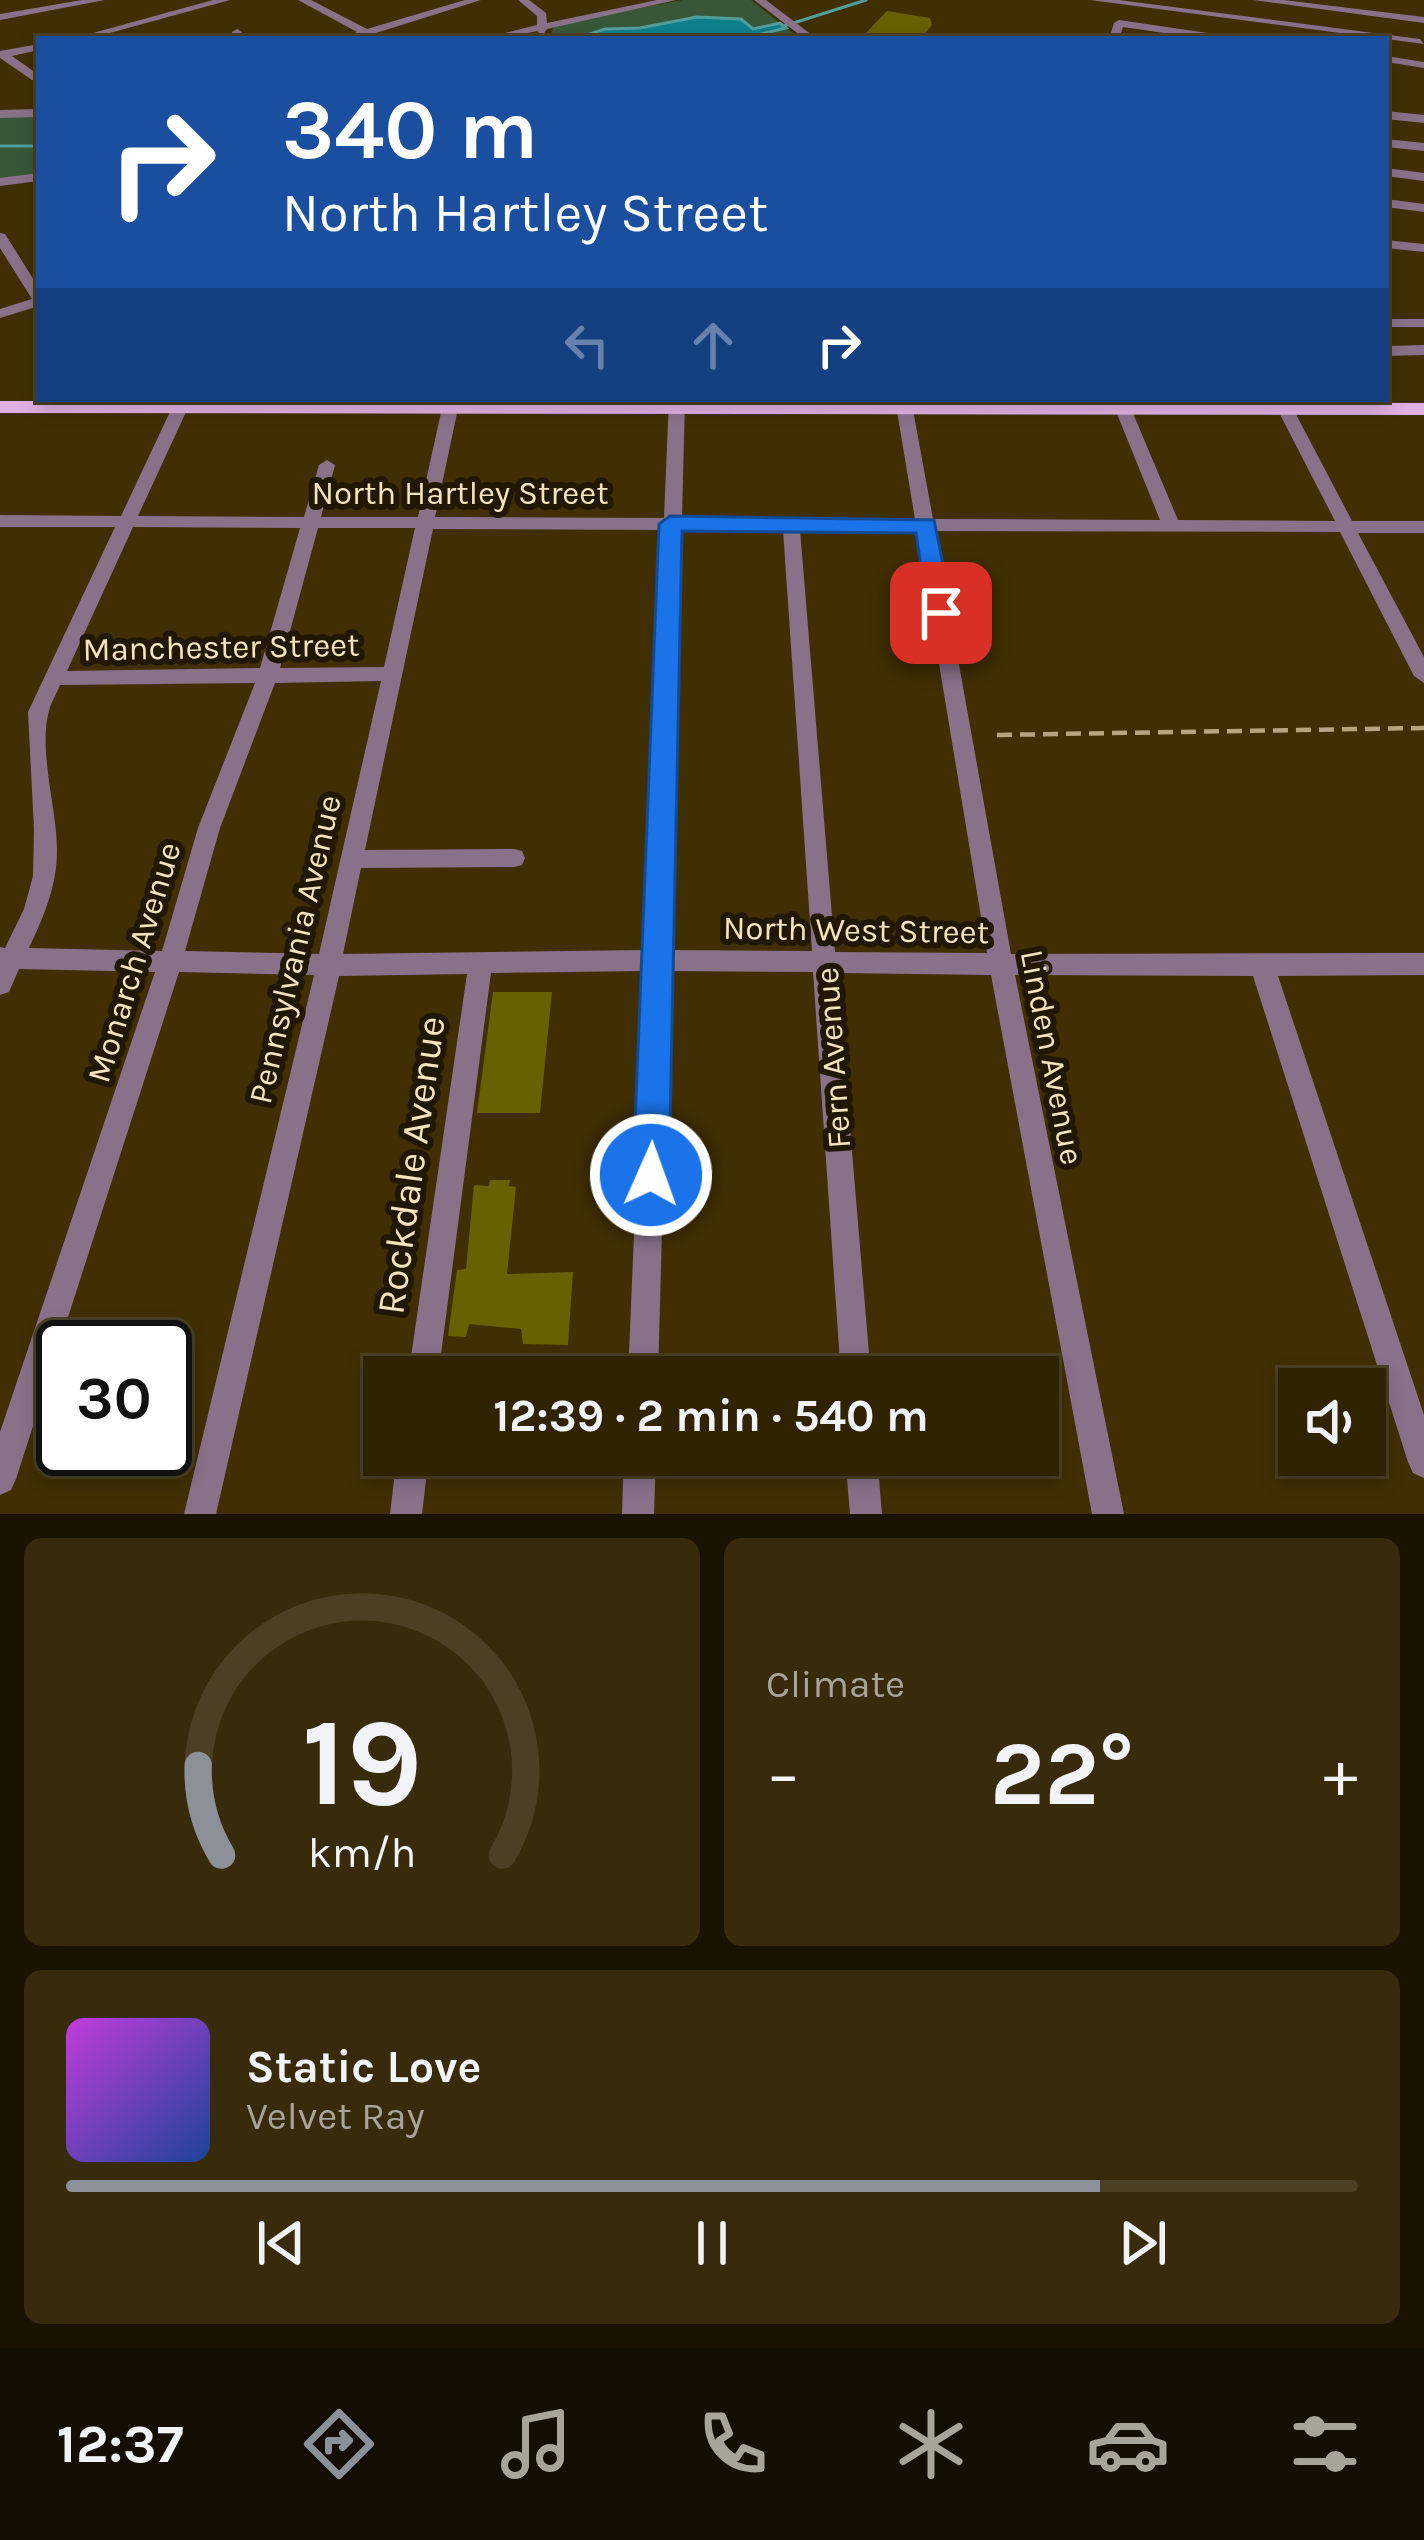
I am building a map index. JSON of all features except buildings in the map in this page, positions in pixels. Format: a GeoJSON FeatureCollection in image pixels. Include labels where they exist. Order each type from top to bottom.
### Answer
{"type":"FeatureCollection","features":[{"type":"Feature","properties":{"kind":"main road"},"geometry":{"type":"LineString","coordinates":[[0,407],[105,402],[1121,403],[1368,404],[1424,409]]}},
{"type":"Feature","properties":{"kind":"street"},"geometry":{"type":"LineString","coordinates":[[0,17],[100,0]]}},
{"type":"Feature","properties":{"kind":"street"},"geometry":{"type":"LineString","coordinates":[[101,36],[225,0]]}},
{"type":"Feature","properties":{"kind":"street"},"geometry":{"type":"LineString","coordinates":[[303,0],[373,36],[476,0]]}},
{"type":"Feature","properties":{"kind":"street"},"geometry":{"type":"LineString","coordinates":[[436,0],[452,7]]}},
{"type":"Feature","properties":{"kind":"street"},"geometry":{"type":"LineString","coordinates":[[523,0],[536,7],[545,23],[542,36]]}},
{"type":"Feature","properties":{"kind":"street"},"geometry":{"type":"LineString","coordinates":[[497,36],[670,0]]}},
{"type":"Feature","properties":{"kind":"street"},"geometry":{"type":"LineString","coordinates":[[759,0],[808,36]]}},
{"type":"Feature","properties":{"kind":"street"},"geometry":{"type":"LineString","coordinates":[[1095,0],[1192,6],[1374,36]]}},
{"type":"Feature","properties":{"kind":"street"},"geometry":{"type":"LineString","coordinates":[[1258,0],[1424,20]]}},
{"type":"Feature","properties":{"kind":"street"},"geometry":{"type":"LineString","coordinates":[[66,4],[97,36]]}},
{"type":"Feature","properties":{"kind":"street"},"geometry":{"type":"LineString","coordinates":[[1116,36],[1141,6]]}},
{"type":"Feature","properties":{"kind":"street"},"geometry":{"type":"LineString","coordinates":[[1124,24],[1182,36],[1192,6]]}},
{"type":"Feature","properties":{"kind":"street"},"geometry":{"type":"LineString","coordinates":[[1383,16],[1422,44]]}},
{"type":"Feature","properties":{"kind":"street"},"geometry":{"type":"LineString","coordinates":[[1389,39],[1422,44]]}},
{"type":"Feature","properties":{"kind":"street"},"geometry":{"type":"LineString","coordinates":[[2,55],[36,48]]}},
{"type":"Feature","properties":{"kind":"street"},"geometry":{"type":"LineString","coordinates":[[2,55],[36,78]]}},
{"type":"Feature","properties":{"kind":"street"},"geometry":{"type":"LineString","coordinates":[[1389,59],[1424,65]]}},
{"type":"Feature","properties":{"kind":"street"},"geometry":{"type":"LineString","coordinates":[[0,114],[36,113]]}},
{"type":"Feature","properties":{"kind":"street"},"geometry":{"type":"LineString","coordinates":[[1389,115],[1424,119]]}},
{"type":"Feature","properties":{"kind":"street"},"geometry":{"type":"LineString","coordinates":[[1389,142],[1424,147]]}},
{"type":"Feature","properties":{"kind":"street"},"geometry":{"type":"LineString","coordinates":[[1389,172],[1424,177]]}},
{"type":"Feature","properties":{"kind":"street"},"geometry":{"type":"LineString","coordinates":[[0,182],[36,177]]}},
{"type":"Feature","properties":{"kind":"street"},"geometry":{"type":"LineString","coordinates":[[1389,203],[1424,208]]}},
{"type":"Feature","properties":{"kind":"street"},"geometry":{"type":"LineString","coordinates":[[0,237],[36,295]]}},
{"type":"Feature","properties":{"kind":"street"},"geometry":{"type":"LineString","coordinates":[[1389,244],[1424,248]]}},
{"type":"Feature","properties":{"kind":"street"},"geometry":{"type":"LineString","coordinates":[[0,314],[36,301]]}},
{"type":"Feature","properties":{"kind":"street"},"geometry":{"type":"LineString","coordinates":[[1389,323],[1424,323]]}},
{"type":"Feature","properties":{"kind":"street"},"geometry":{"type":"LineString","coordinates":[[1389,352],[1424,350]]}},
{"type":"Feature","properties":{"kind":"street"},"geometry":{"type":"LineString","coordinates":[[0,983],[5,958],[40,896],[44,843],[34,748],[38,712],[182,402]]}},
{"type":"Feature","properties":{"kind":"street","name":"Pennsylvania Avenue"},"geometry":{"type":"LineString","coordinates":[[200,1514],[329,964],[451,403]]}},
{"type":"Feature","properties":{"kind":"street"},"geometry":{"type":"LineString","coordinates":[[644,1356],[677,403]]}},
{"type":"Feature","properties":{"kind":"street"},"geometry":{"type":"LineString","coordinates":[[1121,403],[1171,525]]}},
{"type":"Feature","properties":{"kind":"street","name":"Linden Avenue"},"geometry":{"type":"LineString","coordinates":[[904,404],[1001,964],[1108,1514]]}},
{"type":"Feature","properties":{"kind":"street"},"geometry":{"type":"LineString","coordinates":[[1283,404],[1424,676]]}},
{"type":"Feature","properties":{"kind":"street","name":"Monarch Avenue"},"geometry":{"type":"LineString","coordinates":[[0,1479],[170,963],[209,828],[269,672],[327,465]]}},
{"type":"Feature","properties":{"kind":"street","name":"North Hartley Street"},"geometry":{"type":"LineString","coordinates":[[0,521],[1345,523],[1424,527]]}},
{"type":"Feature","properties":{"kind":"street","name":"Fern Avenue"},"geometry":{"type":"LineString","coordinates":[[791,524],[854,1356]]}},
{"type":"Feature","properties":{"kind":"street","name":"Manchester Street"},"geometry":{"type":"LineString","coordinates":[[52,678],[391,674]]}},
{"type":"Feature","properties":{"kind":"street"},"geometry":{"type":"LineString","coordinates":[[351,859],[514,858]]}},
{"type":"Feature","properties":{"kind":"street","name":"North West Street"},"geometry":{"type":"LineString","coordinates":[[5,958],[329,964],[660,960],[1424,964]]}},
{"type":"Feature","properties":{"kind":"street","name":"Rockdale Avenue"},"geometry":{"type":"LineString","coordinates":[[426,1356],[481,964]]}},
{"type":"Feature","properties":{"kind":"street"},"geometry":{"type":"LineString","coordinates":[[1262,965],[1424,1462]]}},
{"type":"Feature","properties":{"kind":"street"},"geometry":{"type":"LineString","coordinates":[[406,1514],[411,1476]]}},
{"type":"Feature","properties":{"kind":"street"},"geometry":{"type":"LineString","coordinates":[[638,1514],[639,1476]]}},
{"type":"Feature","properties":{"kind":"street"},"geometry":{"type":"LineString","coordinates":[[863,1476],[866,1514]]}},
{"type":"Feature","properties":{"kind":"green space"},"geometry":{"type":"Polygon","coordinates":[[[683,0],[751,0],[796,36],[550,36],[555,23],[683,0]]]}},
{"type":"Feature","properties":{"kind":"green space"},"geometry":{"type":"Polygon","coordinates":[[[36,115],[36,174],[0,179],[0,116],[36,115]]]}},
{"type":"Feature","properties":{"kind":"water"},"geometry":{"type":"Polygon","coordinates":[[[697,17],[741,19],[753,29],[780,23],[786,28],[763,36],[584,36],[605,29],[697,17]]]}},
{"type":"Feature","properties":{"kind":"waterway"},"geometry":{"type":"LineString","coordinates":[[784,26],[866,0]]}},
{"type":"Feature","properties":{"kind":"waterway"},"geometry":{"type":"LineString","coordinates":[[0,146],[36,146]]}},
{"type":"Feature","properties":{"kind":"railway"},"geometry":{"type":"LineString","coordinates":[[997,735],[1424,728]]}},
{"type":"Feature","properties":{"kind":"route"},"geometry":{"type":"LineString","coordinates":[[651,1175],[670,524],[926,525],[941,613]]}}]}
